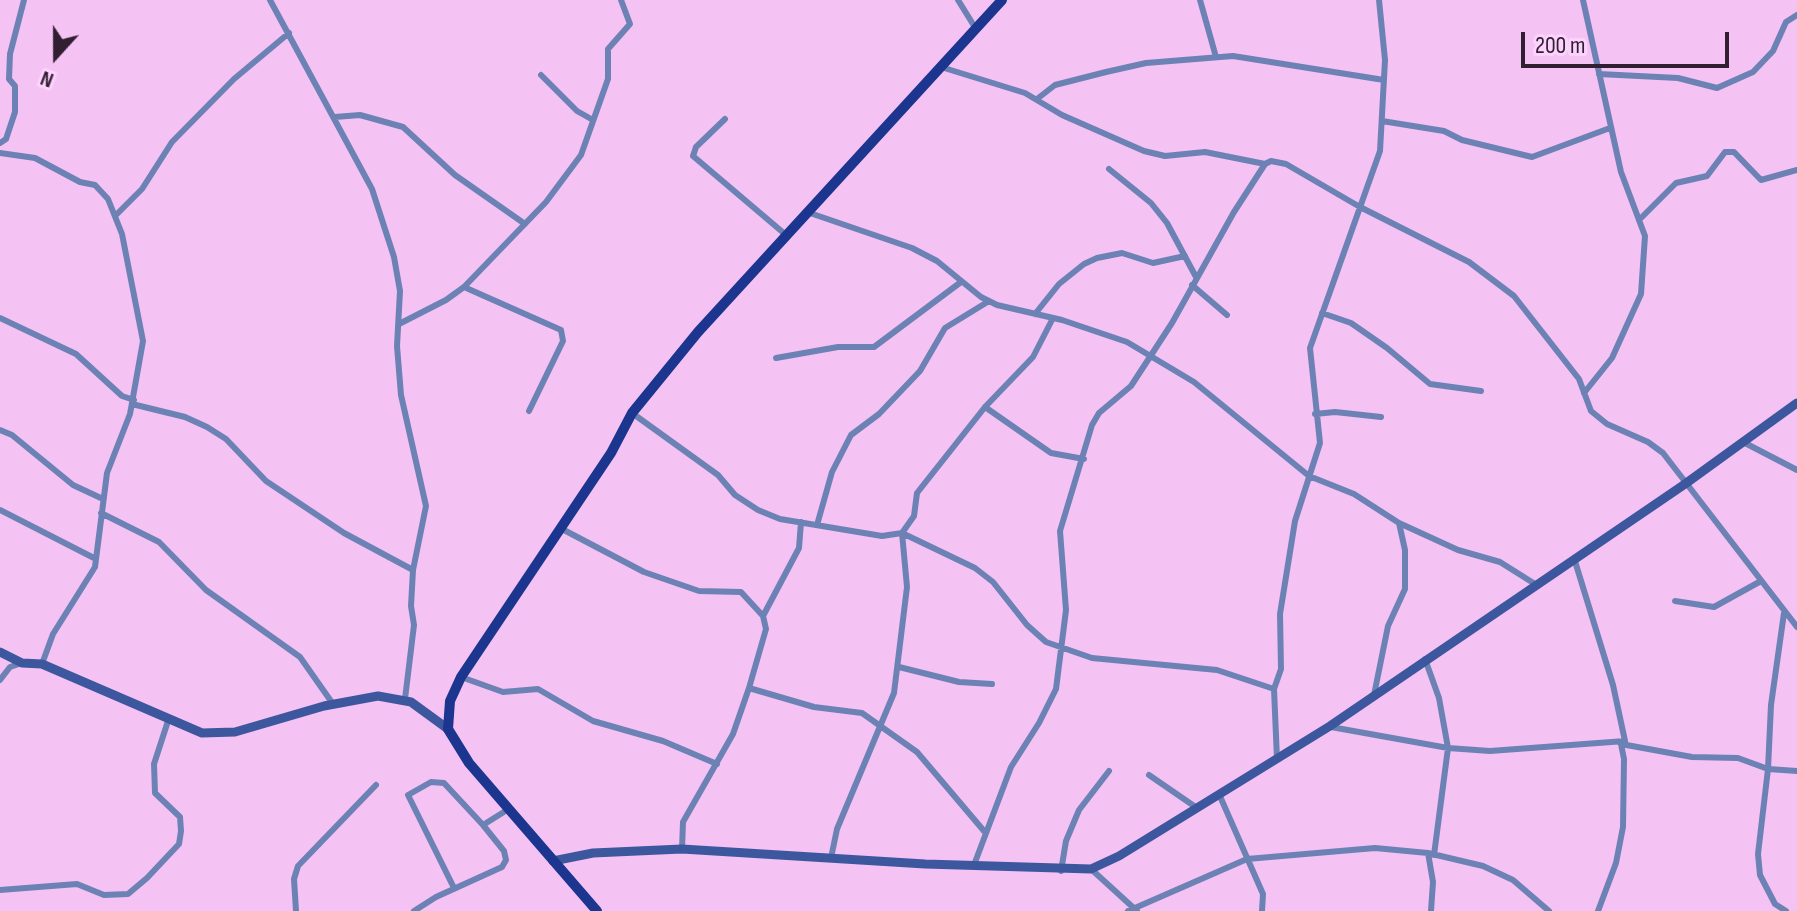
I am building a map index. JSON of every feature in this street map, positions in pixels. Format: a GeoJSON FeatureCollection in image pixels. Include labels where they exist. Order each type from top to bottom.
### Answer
{"type":"FeatureCollection","features":[{"type":"Feature","properties":{"kind":"main road"},"geometry":{"type":"LineString","coordinates":[[597,911],[469,763],[448,729],[450,701],[461,677],[611,453],[632,413],[786,235],[1002,0]]}},
{"type":"Feature","properties":{"kind":"street"},"geometry":{"type":"LineString","coordinates":[[0,143],[6,139],[15,112],[15,86],[9,79],[10,54],[24,0]]}},
{"type":"Feature","properties":{"kind":"street"},"geometry":{"type":"LineString","coordinates":[[270,0],[372,189],[390,240],[400,291],[401,395],[426,506],[413,570],[411,606],[414,625],[405,699]]}},
{"type":"Feature","properties":{"kind":"street"},"geometry":{"type":"LineString","coordinates":[[399,324],[464,287],[525,224],[581,155],[608,79],[608,49],[630,24],[621,0]]}},
{"type":"Feature","properties":{"kind":"street"},"geometry":{"type":"LineString","coordinates":[[958,0],[976,29]]}},
{"type":"Feature","properties":{"kind":"street"},"geometry":{"type":"LineString","coordinates":[[1200,0],[1216,57]]}},
{"type":"Feature","properties":{"kind":"street"},"geometry":{"type":"LineString","coordinates":[[1277,759],[1274,689],[1281,669],[1280,614],[1295,521],[1320,443],[1310,348],[1376,170],[1384,80],[1379,0]]}},
{"type":"Feature","properties":{"kind":"street"},"geometry":{"type":"LineString","coordinates":[[1583,0],[1621,172],[1645,236],[1641,294],[1612,358],[1584,393]]}},
{"type":"Feature","properties":{"kind":"street"},"geometry":{"type":"LineString","coordinates":[[1599,74],[1678,78],[1717,88],[1753,72],[1773,51],[1786,22],[1797,15]]}},
{"type":"Feature","properties":{"kind":"street"},"geometry":{"type":"LineString","coordinates":[[115,216],[142,189],[172,142],[234,79],[289,33]]}},
{"type":"Feature","properties":{"kind":"street"},"geometry":{"type":"LineString","coordinates":[[1037,99],[1055,85],[1106,72],[1146,63],[1216,57],[1261,58],[1384,80]]}},
{"type":"Feature","properties":{"kind":"street"},"geometry":{"type":"LineString","coordinates":[[941,67],[1037,99],[1062,115],[1144,151],[1165,156],[1205,152],[1265,164],[1277,161],[1286,164],[1360,207],[1469,262],[1514,296],[1573,372],[1591,411],[1601,420],[1648,442],[1683,475],[1685,484],[1797,627]]}},
{"type":"Feature","properties":{"kind":"street"},"geometry":{"type":"LineString","coordinates":[[541,75],[577,111],[593,120]]}},
{"type":"Feature","properties":{"kind":"street"},"geometry":{"type":"LineString","coordinates":[[335,117],[360,115],[403,127],[455,175],[525,224]]}},
{"type":"Feature","properties":{"kind":"street"},"geometry":{"type":"LineString","coordinates":[[725,119],[704,137],[693,156],[786,235]]}},
{"type":"Feature","properties":{"kind":"street"},"geometry":{"type":"LineString","coordinates":[[1382,121],[1444,131],[1462,140],[1532,157],[1610,128]]}},
{"type":"Feature","properties":{"kind":"street"},"geometry":{"type":"LineString","coordinates":[[1639,220],[1676,183],[1707,176],[1725,152],[1734,152],[1761,180],[1797,170]]}},
{"type":"Feature","properties":{"kind":"street"},"geometry":{"type":"LineString","coordinates":[[0,153],[35,158],[80,182],[95,185],[108,199],[142,326],[143,341],[133,402],[107,473],[95,567],[53,634],[42,664]]}},
{"type":"Feature","properties":{"kind":"street"},"geometry":{"type":"LineString","coordinates":[[974,865],[984,831],[1017,755],[1039,723],[1056,689],[1061,669],[1060,647],[1066,610],[1060,531],[1092,425],[1099,413],[1131,386],[1265,164]]}},
{"type":"Feature","properties":{"kind":"street"},"geometry":{"type":"LineString","coordinates":[[1109,169],[1151,203],[1196,277]]}},
{"type":"Feature","properties":{"kind":"street"},"geometry":{"type":"LineString","coordinates":[[807,212],[912,248],[937,261],[989,301],[1127,342],[1194,382],[1309,476],[1354,494],[1399,523],[1458,550],[1500,562],[1535,584]]}},
{"type":"Feature","properties":{"kind":"street"},"geometry":{"type":"LineString","coordinates":[[1035,314],[1059,284],[1097,258],[1122,253],[1153,263],[1185,256]]}},
{"type":"Feature","properties":{"kind":"street"},"geometry":{"type":"LineString","coordinates":[[776,358],[838,347],[874,347],[961,282]]}},
{"type":"Feature","properties":{"kind":"street"},"geometry":{"type":"LineString","coordinates":[[1192,285],[1227,315]]}},
{"type":"Feature","properties":{"kind":"street"},"geometry":{"type":"LineString","coordinates":[[464,287],[561,330],[563,341],[529,411]]}},
{"type":"Feature","properties":{"kind":"street"},"geometry":{"type":"LineString","coordinates":[[817,525],[832,472],[851,435],[879,414],[920,371],[945,328],[989,301]]}},
{"type":"Feature","properties":{"kind":"street"},"geometry":{"type":"LineString","coordinates":[[1322,313],[1351,323],[1430,384],[1481,391]]}},
{"type":"Feature","properties":{"kind":"street"},"geometry":{"type":"LineString","coordinates":[[0,318],[68,349],[133,402],[185,417],[207,427],[226,439],[266,481],[344,533],[413,570]]}},
{"type":"Feature","properties":{"kind":"street"},"geometry":{"type":"LineString","coordinates":[[831,858],[837,829],[894,693],[907,587],[902,533],[914,516],[917,493],[985,407],[1033,357],[1053,318]]}},
{"type":"Feature","properties":{"kind":"street"},"geometry":{"type":"LineString","coordinates":[[553,861],[593,853],[682,849],[1061,871],[1091,869],[1119,856],[1330,726],[1685,484],[1797,403]]}},
{"type":"Feature","properties":{"kind":"street"},"geometry":{"type":"LineString","coordinates":[[985,407],[1051,453],[1084,459]]}},
{"type":"Feature","properties":{"kind":"street"},"geometry":{"type":"LineString","coordinates":[[1315,414],[1335,412],[1381,417]]}},
{"type":"Feature","properties":{"kind":"street"},"geometry":{"type":"LineString","coordinates":[[632,413],[718,475],[735,495],[758,510],[801,522],[882,536],[902,533],[975,568],[1003,593],[1027,625],[1046,642],[1092,658],[1217,670],[1274,689]]}},
{"type":"Feature","properties":{"kind":"street"},"geometry":{"type":"LineString","coordinates":[[0,430],[12,435],[73,485],[103,499]]}},
{"type":"Feature","properties":{"kind":"street"},"geometry":{"type":"LineString","coordinates":[[1742,442],[1797,470]]}},
{"type":"Feature","properties":{"kind":"street"},"geometry":{"type":"LineString","coordinates":[[0,510],[94,558]]}},
{"type":"Feature","properties":{"kind":"street"},"geometry":{"type":"LineString","coordinates":[[101,513],[159,542],[206,590],[300,657],[333,704]]}},
{"type":"Feature","properties":{"kind":"street"},"geometry":{"type":"LineString","coordinates":[[763,616],[799,548],[801,522]]}},
{"type":"Feature","properties":{"kind":"street"},"geometry":{"type":"LineString","coordinates":[[1374,695],[1388,626],[1405,589],[1405,550],[1399,523]]}},
{"type":"Feature","properties":{"kind":"street"},"geometry":{"type":"LineString","coordinates":[[562,529],[644,572],[699,591],[741,592],[763,616],[766,629],[749,688],[733,734],[683,822],[682,849]]}},
{"type":"Feature","properties":{"kind":"street"},"geometry":{"type":"LineString","coordinates":[[1574,558],[1613,685],[1623,743],[1623,827],[1616,863],[1598,911]]}},
{"type":"Feature","properties":{"kind":"street"},"geometry":{"type":"LineString","coordinates":[[1675,601],[1714,607],[1761,581]]}},
{"type":"Feature","properties":{"kind":"street"},"geometry":{"type":"LineString","coordinates":[[1784,613],[1771,705],[1768,769],[1758,854],[1760,875],[1775,904],[1786,911]]}},
{"type":"Feature","properties":{"kind":"street"},"geometry":{"type":"LineString","coordinates":[[0,652],[22,663]]}},
{"type":"Feature","properties":{"kind":"street"},"geometry":{"type":"LineString","coordinates":[[1425,659],[1439,698],[1448,748],[1431,854],[1431,911]]}},
{"type":"Feature","properties":{"kind":"street"},"geometry":{"type":"LineString","coordinates":[[0,680],[10,667],[22,663],[42,664],[168,721],[215,735],[369,696],[405,699],[448,729]]}},
{"type":"Feature","properties":{"kind":"street"},"geometry":{"type":"LineString","coordinates":[[899,667],[959,682],[992,684]]}},
{"type":"Feature","properties":{"kind":"street"},"geometry":{"type":"LineString","coordinates":[[461,677],[503,692],[538,689],[593,721],[663,741],[717,764]]}},
{"type":"Feature","properties":{"kind":"street"},"geometry":{"type":"LineString","coordinates":[[749,688],[814,707],[862,713],[917,752],[984,831]]}},
{"type":"Feature","properties":{"kind":"street"},"geometry":{"type":"LineString","coordinates":[[0,890],[77,884],[104,895],[128,894],[147,878],[179,844],[181,831],[180,817],[155,793],[154,764],[168,721]]}},
{"type":"Feature","properties":{"kind":"street"},"geometry":{"type":"LineString","coordinates":[[1330,726],[1448,748],[1490,751],[1623,743],[1692,757],[1738,758],[1768,769],[1797,771]]}},
{"type":"Feature","properties":{"kind":"street"},"geometry":{"type":"LineString","coordinates":[[1061,871],[1066,841],[1079,810],[1109,771]]}},
{"type":"Feature","properties":{"kind":"street"},"geometry":{"type":"LineString","coordinates":[[1149,775],[1197,808]]}},
{"type":"Feature","properties":{"kind":"street"},"geometry":{"type":"LineString","coordinates":[[414,911],[454,888],[502,867],[506,860],[483,825],[444,783],[431,782],[408,795],[454,888]]}},
{"type":"Feature","properties":{"kind":"street"},"geometry":{"type":"LineString","coordinates":[[296,911],[294,879],[298,866],[376,785]]}},
{"type":"Feature","properties":{"kind":"street"},"geometry":{"type":"LineString","coordinates":[[1219,794],[1263,894],[1262,911]]}},
{"type":"Feature","properties":{"kind":"street"},"geometry":{"type":"LineString","coordinates":[[483,825],[507,810]]}},
{"type":"Feature","properties":{"kind":"street"},"geometry":{"type":"LineString","coordinates":[[1091,869],[1132,910],[1247,859],[1364,848],[1431,854],[1505,875],[1549,911]]}}]}
